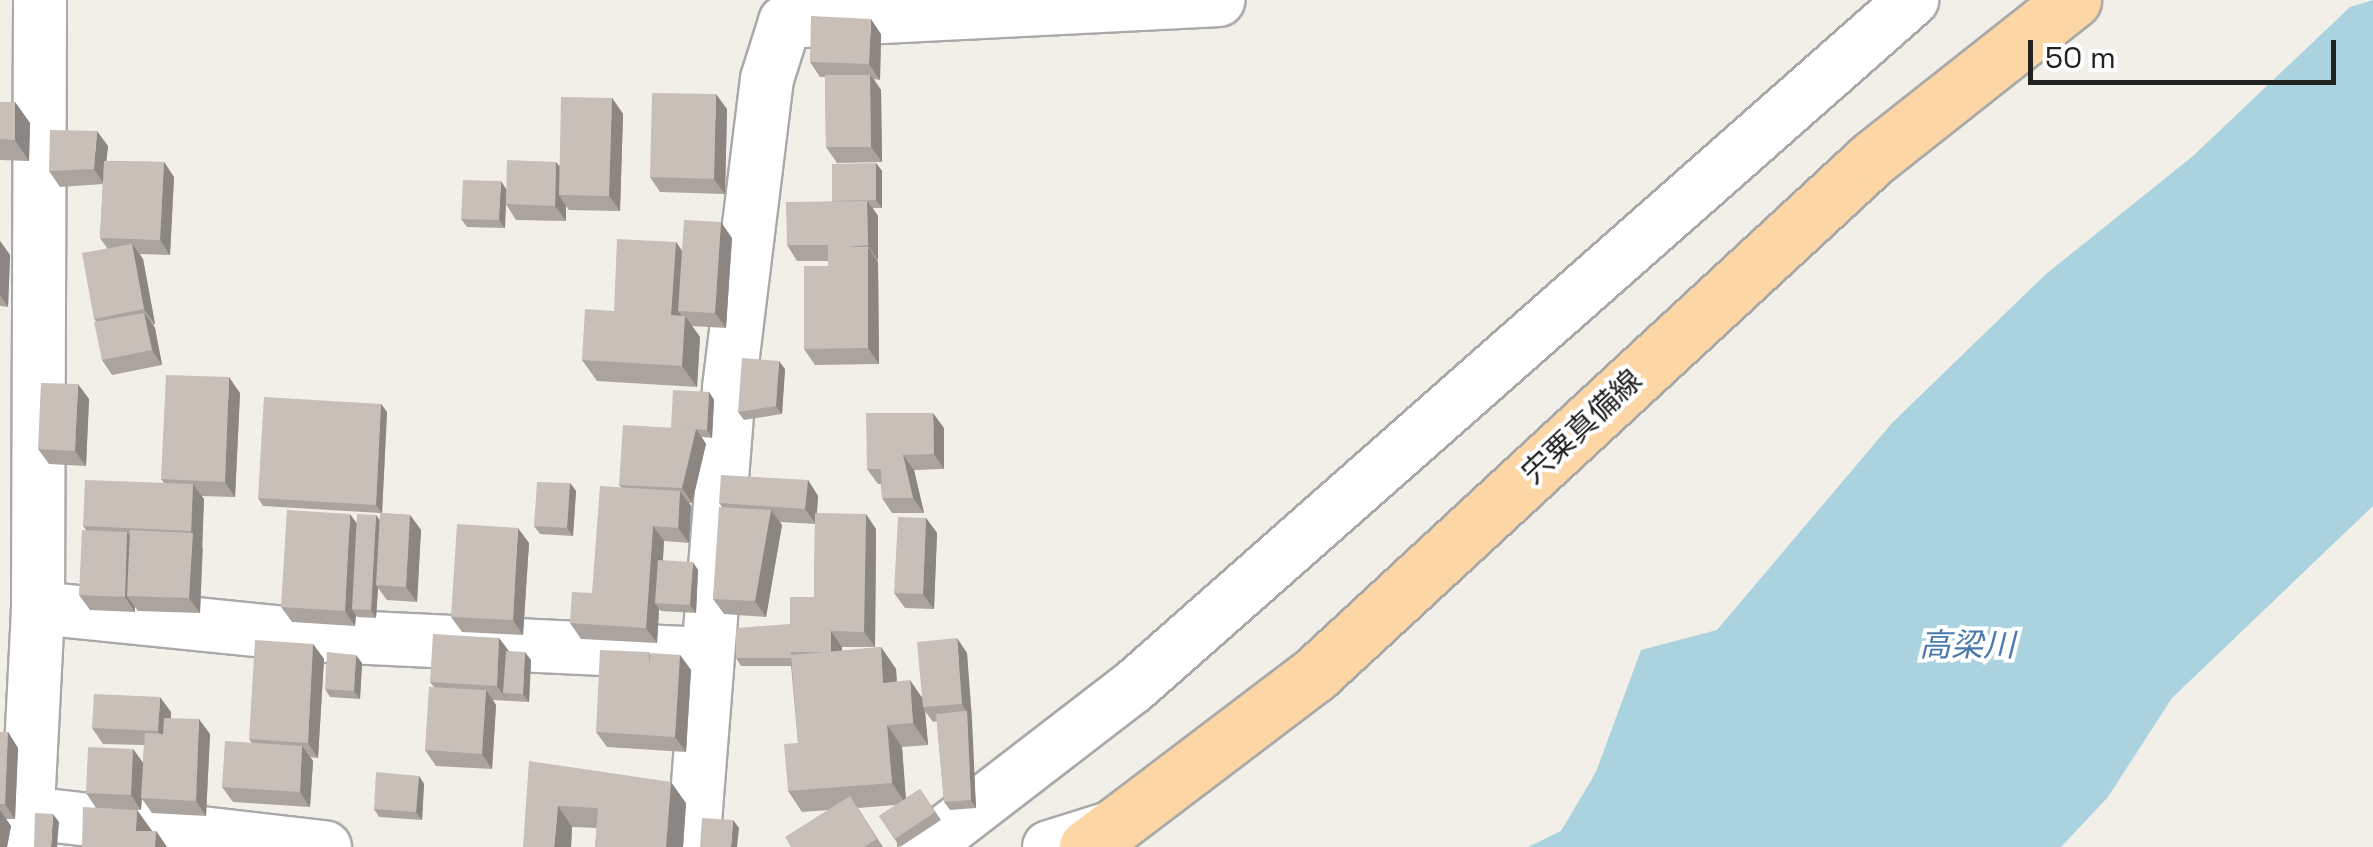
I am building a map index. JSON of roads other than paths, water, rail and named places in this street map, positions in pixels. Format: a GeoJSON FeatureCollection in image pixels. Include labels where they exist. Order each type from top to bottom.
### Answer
{"type":"FeatureCollection","features":[{"type":"Feature","properties":{"kind":"main road","name":"宍粟真備線"},"geometry":{"type":"LineString","coordinates":[[1100,837],[1314,675],[1873,158],[2073,0]]}},
{"type":"Feature","properties":{"kind":"street"},"geometry":{"type":"LineString","coordinates":[[40,0],[38,608],[27,830],[325,847]]}},
{"type":"Feature","properties":{"kind":"street"},"geometry":{"type":"LineString","coordinates":[[693,847],[706,654],[754,184],[778,11],[1218,0]]}},
{"type":"Feature","properties":{"kind":"street"},"geometry":{"type":"LineString","coordinates":[[925,847],[1134,687],[1912,0]]}},
{"type":"Feature","properties":{"kind":"street"},"geometry":{"type":"LineString","coordinates":[[38,608],[305,635],[706,654]]}},
{"type":"Feature","properties":{"kind":"street"},"geometry":{"type":"LineString","coordinates":[[1049,847],[1100,837]]}},
{"type":"Feature","properties":{"kind":"water","name":"高梁川"},"geometry":{"type":"Polygon","coordinates":[[[2373,0],[2373,506],[2172,698],[2108,797],[2061,847],[1528,847],[1561,831],[1596,772],[1641,650],[1717,630],[1892,423],[2046,274],[2193,156],[2350,7],[2373,0]]]}}]}
